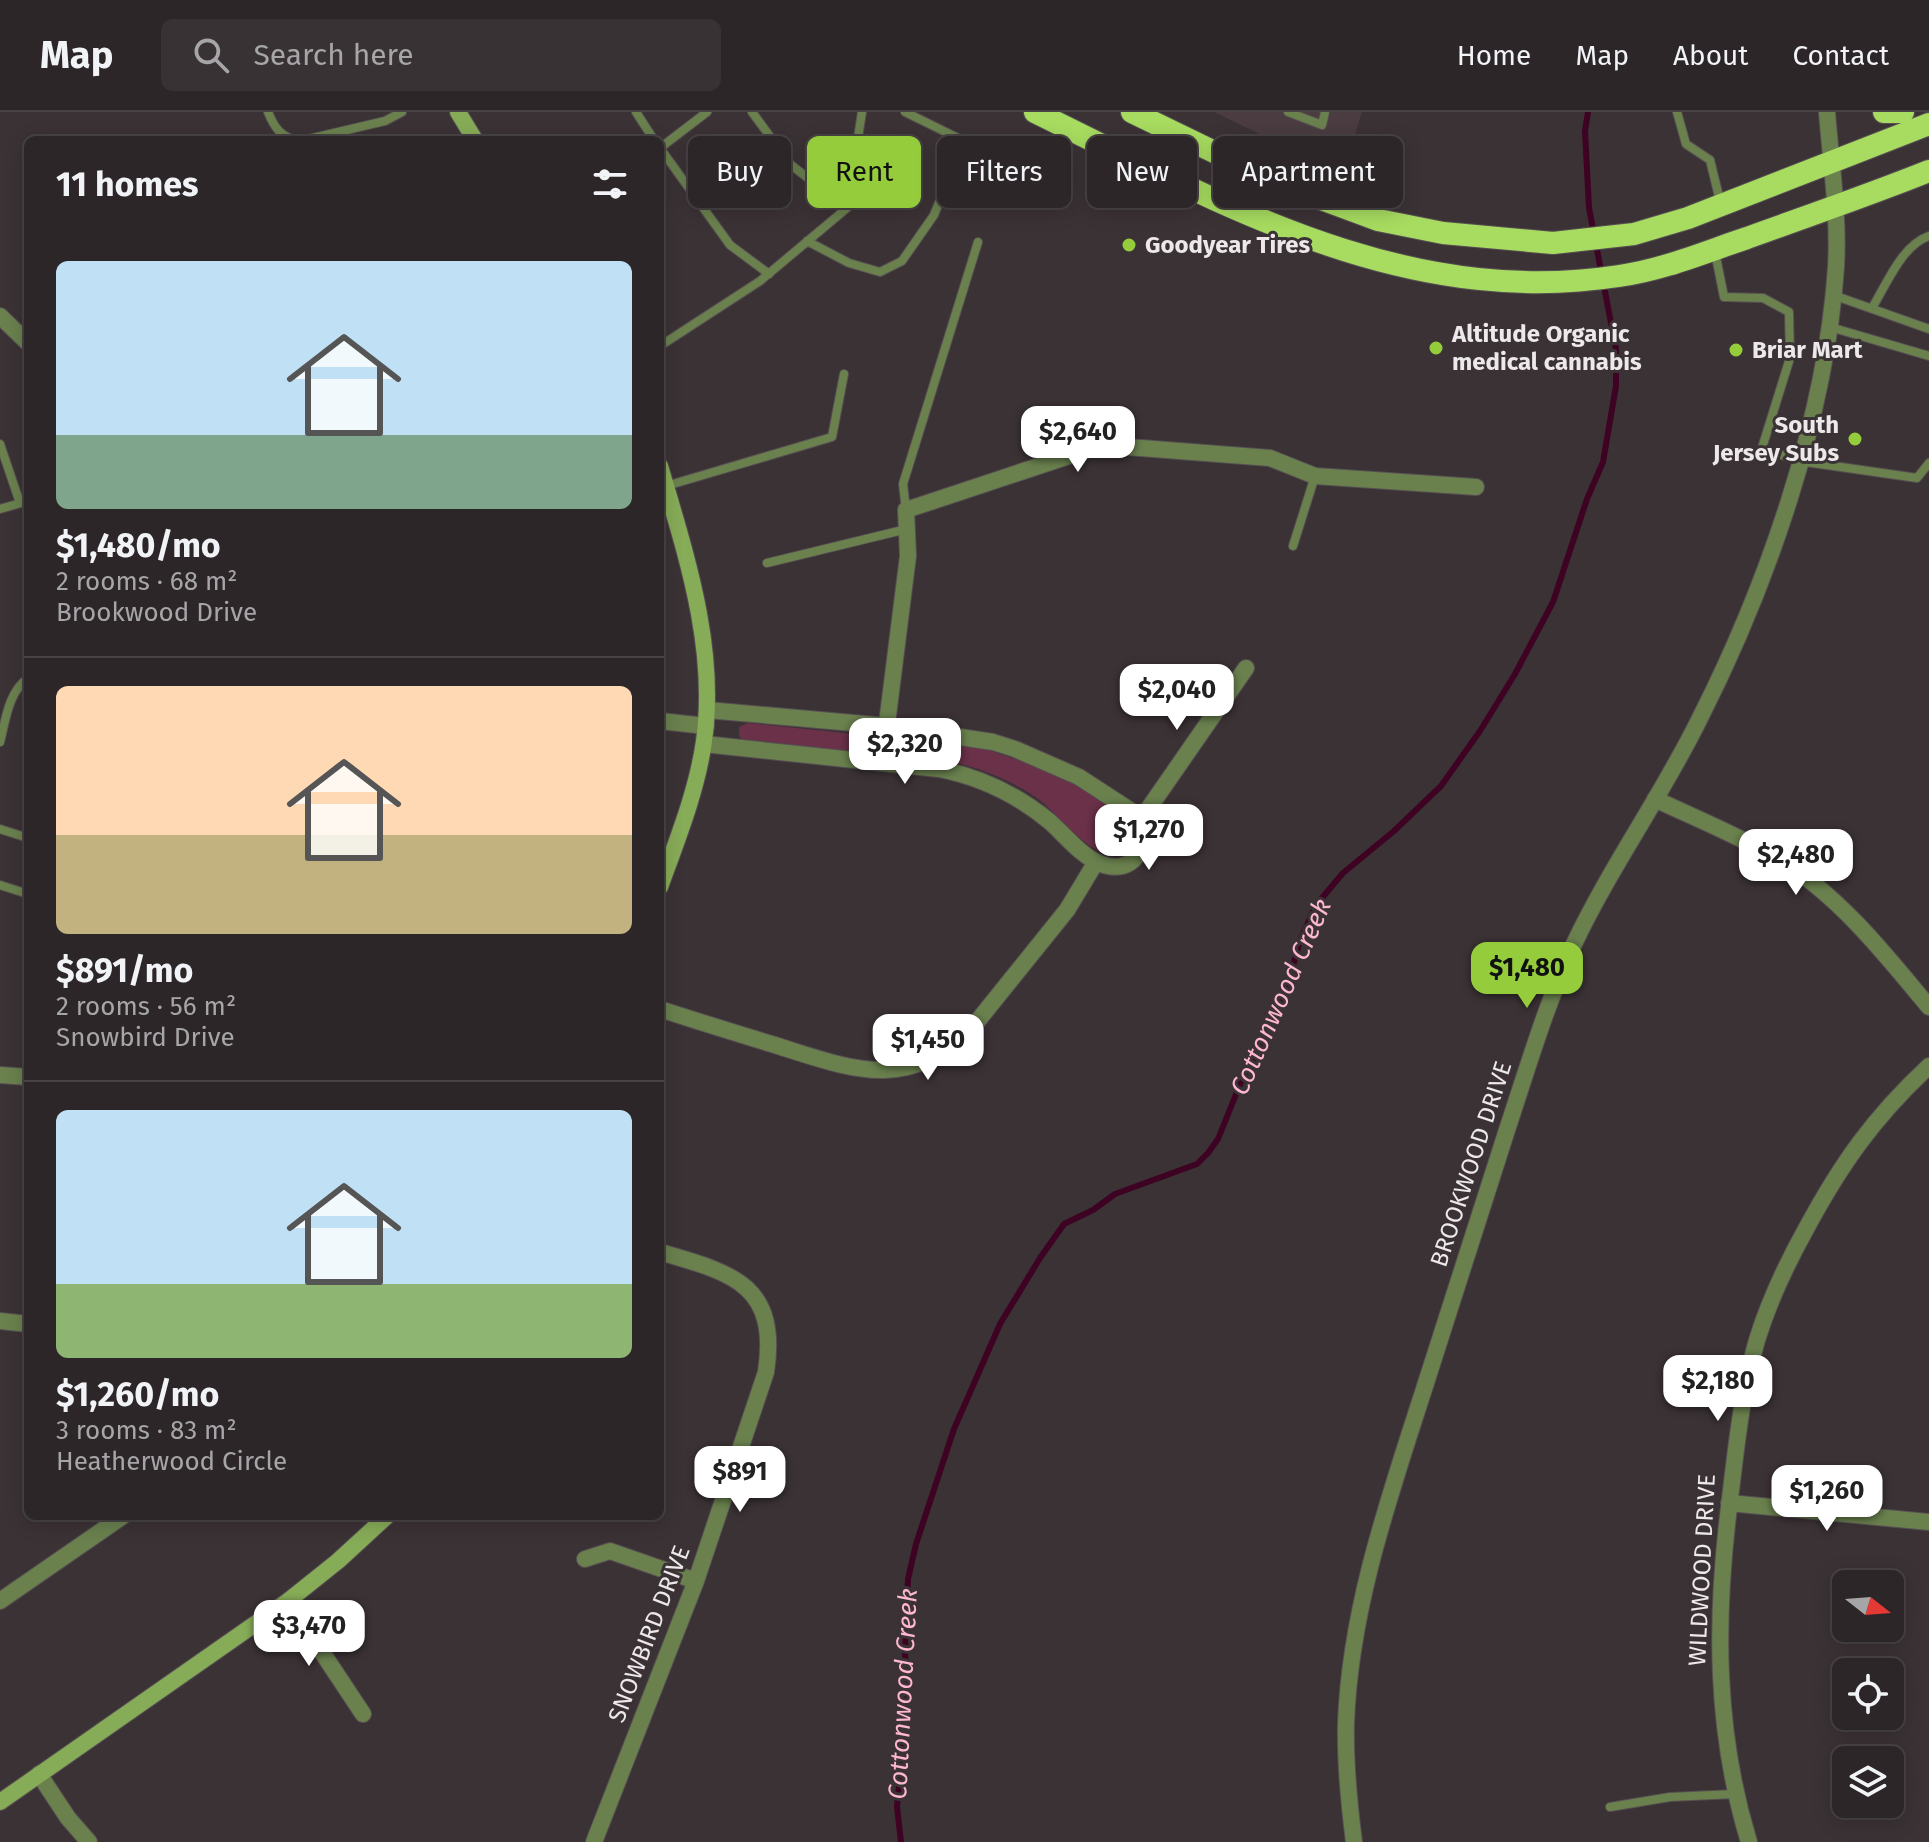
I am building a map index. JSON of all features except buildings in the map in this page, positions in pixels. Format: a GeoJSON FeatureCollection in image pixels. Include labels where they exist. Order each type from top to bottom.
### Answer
{"type":"FeatureCollection","features":[{"type":"Feature","properties":{"kind":"highway"},"geometry":{"type":"LineString","coordinates":[[1035,112],[1211,198],[1336,250],[1414,270],[1492,281],[1547,282],[1620,276],[1708,251],[1923,175]]}},
{"type":"Feature","properties":{"kind":"highway"},"geometry":{"type":"LineString","coordinates":[[1132,112],[1278,183],[1378,220],[1443,233],[1553,243],[1634,234],[1688,218],[1929,124]]}},
{"type":"Feature","properties":{"kind":"highway"},"geometry":{"type":"LineString","coordinates":[[1884,112],[1903,112]]}},
{"type":"Feature","properties":{"kind":"main road"},"geometry":{"type":"LineString","coordinates":[[458,112],[469,136]]}},
{"type":"Feature","properties":{"kind":"main road"},"geometry":{"type":"LineString","coordinates":[[664,479],[702,623],[707,671],[704,744],[691,795],[664,875]]}},
{"type":"Feature","properties":{"kind":"main road"},"geometry":{"type":"LineString","coordinates":[[0,1802],[288,1601],[383,1520]]}},
{"type":"Feature","properties":{"kind":"street","name":"BROOKWOOD DRIVE"},"geometry":{"type":"LineString","coordinates":[[1354,1842],[1346,1722],[1363,1595],[1403,1455],[1533,1048],[1573,947],[1602,890],[1699,721],[1732,651],[1778,531],[1799,461],[1821,373],[1833,295],[1836,206],[1827,112]]}},
{"type":"Feature","properties":{"kind":"street"},"geometry":{"type":"LineString","coordinates":[[0,316],[24,339]]}},
{"type":"Feature","properties":{"kind":"street"},"geometry":{"type":"LineString","coordinates":[[882,763],[908,556],[906,510],[1102,445],[1270,458],[1315,476],[1476,487]]}},
{"type":"Feature","properties":{"kind":"street"},"geometry":{"type":"LineString","coordinates":[[704,744],[957,773],[994,786],[1034,809],[1096,862],[1116,866],[1138,856],[1145,837],[1142,818],[1246,668]]}},
{"type":"Feature","properties":{"kind":"street"},"geometry":{"type":"LineString","coordinates":[[664,721],[706,718],[887,726],[970,737],[1015,749],[1079,777],[1142,818]]}},
{"type":"Feature","properties":{"kind":"street"},"geometry":{"type":"LineString","coordinates":[[1655,799],[1782,862],[1806,879],[1856,921],[1929,1007]]}},
{"type":"Feature","properties":{"kind":"street"},"geometry":{"type":"LineString","coordinates":[[664,1010],[845,1067],[882,1071],[922,1063],[956,1044],[972,1028],[1067,910],[1096,862]]}},
{"type":"Feature","properties":{"kind":"street","name":"WILDWOOD DRIVE"},"geometry":{"type":"LineString","coordinates":[[1749,1842],[1735,1794],[1719,1678],[1720,1594],[1733,1455],[1757,1339],[1782,1274],[1825,1193],[1863,1135],[1929,1066]]}},
{"type":"Feature","properties":{"kind":"street"},"geometry":{"type":"LineString","coordinates":[[0,1075],[24,1077]]}},
{"type":"Feature","properties":{"kind":"street","name":"SNOWBIRD DRIVE"},"geometry":{"type":"LineString","coordinates":[[594,1842],[696,1581],[766,1372],[770,1348],[765,1300],[727,1275],[664,1253]]}},
{"type":"Feature","properties":{"kind":"street"},"geometry":{"type":"LineString","coordinates":[[0,1321],[24,1324]]}},
{"type":"Feature","properties":{"kind":"street"},"geometry":{"type":"LineString","coordinates":[[1729,1503],[1929,1522]]}},
{"type":"Feature","properties":{"kind":"street"},"geometry":{"type":"LineString","coordinates":[[0,1601],[117,1520]]}},
{"type":"Feature","properties":{"kind":"street"},"geometry":{"type":"LineString","coordinates":[[585,1559],[610,1551],[696,1581]]}},
{"type":"Feature","properties":{"kind":"street"},"geometry":{"type":"LineString","coordinates":[[288,1601],[363,1714]]}},
{"type":"Feature","properties":{"kind":"street"},"geometry":{"type":"LineString","coordinates":[[39,1774],[68,1818],[89,1842]]}},
{"type":"Feature","properties":{"kind":"lane"},"geometry":{"type":"LineString","coordinates":[[268,112],[274,126],[287,136]]}},
{"type":"Feature","properties":{"kind":"lane"},"geometry":{"type":"LineString","coordinates":[[321,136],[385,121],[402,112]]}},
{"type":"Feature","properties":{"kind":"lane"},"geometry":{"type":"LineString","coordinates":[[636,112],[651,136]]}},
{"type":"Feature","properties":{"kind":"lane"},"geometry":{"type":"LineString","coordinates":[[664,145],[707,112]]}},
{"type":"Feature","properties":{"kind":"lane"},"geometry":{"type":"LineString","coordinates":[[752,112],[791,165],[807,177]]}},
{"type":"Feature","properties":{"kind":"lane"},"geometry":{"type":"LineString","coordinates":[[858,136],[862,112]]}},
{"type":"Feature","properties":{"kind":"lane"},"geometry":{"type":"LineString","coordinates":[[807,241],[849,263],[880,272],[902,261],[934,215],[964,141],[905,112]]}},
{"type":"Feature","properties":{"kind":"lane"},"geometry":{"type":"LineString","coordinates":[[1288,112],[1322,125],[1325,112]]}},
{"type":"Feature","properties":{"kind":"lane"},"geometry":{"type":"LineString","coordinates":[[1677,112],[1686,144],[1710,160],[1721,206]]}},
{"type":"Feature","properties":{"kind":"lane"},"geometry":{"type":"LineString","coordinates":[[664,154],[730,245],[769,274]]}},
{"type":"Feature","properties":{"kind":"lane"},"geometry":{"type":"LineString","coordinates":[[664,343],[769,274],[847,208]]}},
{"type":"Feature","properties":{"kind":"lane"},"geometry":{"type":"LineString","coordinates":[[1872,308],[1908,250],[1918,240],[1929,236]]}},
{"type":"Feature","properties":{"kind":"lane"},"geometry":{"type":"LineString","coordinates":[[906,510],[903,484],[978,242]]}},
{"type":"Feature","properties":{"kind":"lane"},"geometry":{"type":"LineString","coordinates":[[1708,251],[1724,297],[1763,298],[1789,312],[1790,358],[1762,448],[1799,461],[1917,478],[1929,463]]}},
{"type":"Feature","properties":{"kind":"lane"},"geometry":{"type":"LineString","coordinates":[[1833,295],[1929,329]]}},
{"type":"Feature","properties":{"kind":"lane"},"geometry":{"type":"LineString","coordinates":[[1828,326],[1929,356]]}},
{"type":"Feature","properties":{"kind":"lane"},"geometry":{"type":"LineString","coordinates":[[666,486],[832,437],[844,374]]}},
{"type":"Feature","properties":{"kind":"lane"},"geometry":{"type":"LineString","coordinates":[[0,444],[24,502],[0,509]]}},
{"type":"Feature","properties":{"kind":"lane"},"geometry":{"type":"LineString","coordinates":[[1293,546],[1315,476]]}},
{"type":"Feature","properties":{"kind":"lane"},"geometry":{"type":"LineString","coordinates":[[767,563],[907,528]]}},
{"type":"Feature","properties":{"kind":"lane"},"geometry":{"type":"LineString","coordinates":[[0,742],[12,697],[24,681]]}},
{"type":"Feature","properties":{"kind":"lane"},"geometry":{"type":"LineString","coordinates":[[0,829],[24,837]]}},
{"type":"Feature","properties":{"kind":"lane"},"geometry":{"type":"LineString","coordinates":[[0,885],[24,893]]}},
{"type":"Feature","properties":{"kind":"lane"},"geometry":{"type":"LineString","coordinates":[[1610,1807],[1670,1797],[1735,1794]]}},
{"type":"Feature","properties":{"kind":"shaded area"},"geometry":{"type":"Polygon","coordinates":[[[1214,112],[1362,112],[1355,136],[1264,136],[1214,112]]]}},
{"type":"Feature","properties":{"kind":"shaded area"},"geometry":{"type":"Polygon","coordinates":[[[748,723],[864,735],[872,744],[863,752],[742,739],[739,727],[748,723]]]}},
{"type":"Feature","properties":{"kind":"shaded area"},"geometry":{"type":"Polygon","coordinates":[[[908,739],[948,742],[987,750],[1062,778],[1117,810],[1131,826],[1134,844],[1123,854],[1111,856],[1098,851],[1037,798],[1007,781],[963,765],[898,753],[898,743],[908,739]]]}},
{"type":"Feature","properties":{"kind":"waterway","name":"Cottonwood Creek"},"geometry":{"type":"LineString","coordinates":[[901,1842],[897,1807],[908,1685],[905,1654],[908,1579],[916,1544],[954,1429],[1000,1324],[1064,1224],[1093,1210],[1115,1194],[1197,1164],[1208,1153],[1218,1139],[1241,1082],[1272,1024],[1300,941],[1316,905],[1343,873],[1394,831],[1441,786],[1515,674],[1553,602],[1587,499],[1603,462],[1616,386],[1616,349],[1589,208],[1585,131],[1588,112]]}},
{"type":"Feature","properties":{"kind":"place","name":"Goodyear Tires"},"geometry":{"type":"Point","coordinates":[1129,245]}},
{"type":"Feature","properties":{"kind":"place","name":"Altitude Organic medical cannabis"},"geometry":{"type":"Point","coordinates":[1436,348]}},
{"type":"Feature","properties":{"kind":"place","name":"Briar Mart"},"geometry":{"type":"Point","coordinates":[1736,350]}},
{"type":"Feature","properties":{"kind":"place","name":"South Jersey Subs"},"geometry":{"type":"Point","coordinates":[1855,439]}}]}
